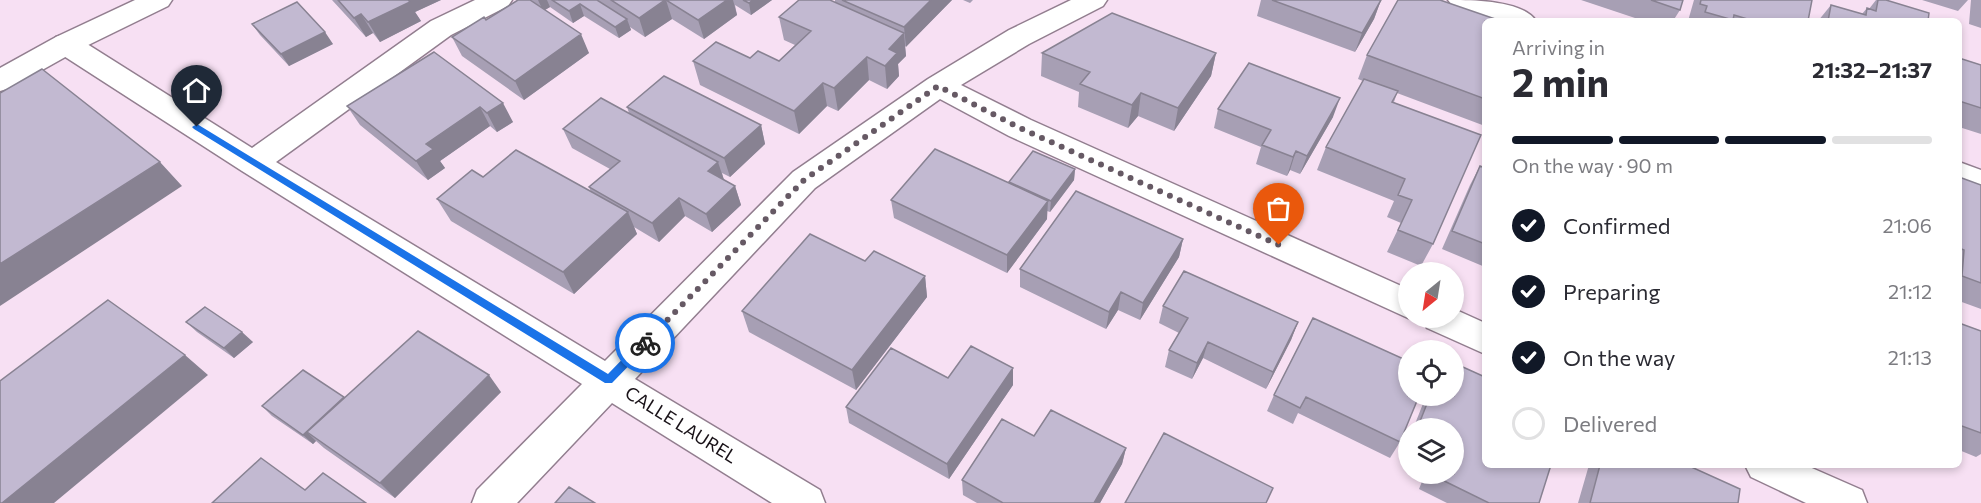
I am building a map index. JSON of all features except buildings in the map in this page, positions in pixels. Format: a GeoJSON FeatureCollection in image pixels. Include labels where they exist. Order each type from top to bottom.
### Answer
{"type":"FeatureCollection","features":[{"type":"Feature","properties":{"kind":"street"},"geometry":{"type":"LineString","coordinates":[[0,81],[66,44],[158,0]]}},
{"type":"Feature","properties":{"kind":"street"},"geometry":{"type":"LineString","coordinates":[[253,163],[441,28],[498,0]]}},
{"type":"Feature","properties":{"kind":"street"},"geometry":{"type":"LineString","coordinates":[[490,503],[804,180],[938,86],[1018,37],[1093,0]]}},
{"type":"Feature","properties":{"kind":"street"},"geometry":{"type":"LineString","coordinates":[[1462,0],[1513,18]]}},
{"type":"Feature","properties":{"kind":"street","name":"CALLE LAUREL"},"geometry":{"type":"LineString","coordinates":[[66,44],[253,163],[806,503]]}},
{"type":"Feature","properties":{"kind":"street"},"geometry":{"type":"LineString","coordinates":[[938,86],[1020,128],[1398,299]]}},
{"type":"Feature","properties":{"kind":"street"},"geometry":{"type":"LineString","coordinates":[[1962,175],[1981,182]]}},
{"type":"Feature","properties":{"kind":"street"},"geometry":{"type":"LineString","coordinates":[[1461,328],[1482,338]]}},
{"type":"Feature","properties":{"kind":"street"},"geometry":{"type":"LineString","coordinates":[[1771,468],[1848,503]]}},
{"type":"Feature","properties":{"kind":"way so far"},"geometry":{"type":"LineString","coordinates":[[645,343],[804,180],[938,86],[1020,128],[1279,245]]}},
{"type":"Feature","properties":{"kind":"route"},"geometry":{"type":"LineString","coordinates":[[197,127],[609,380],[645,343]]}}]}
